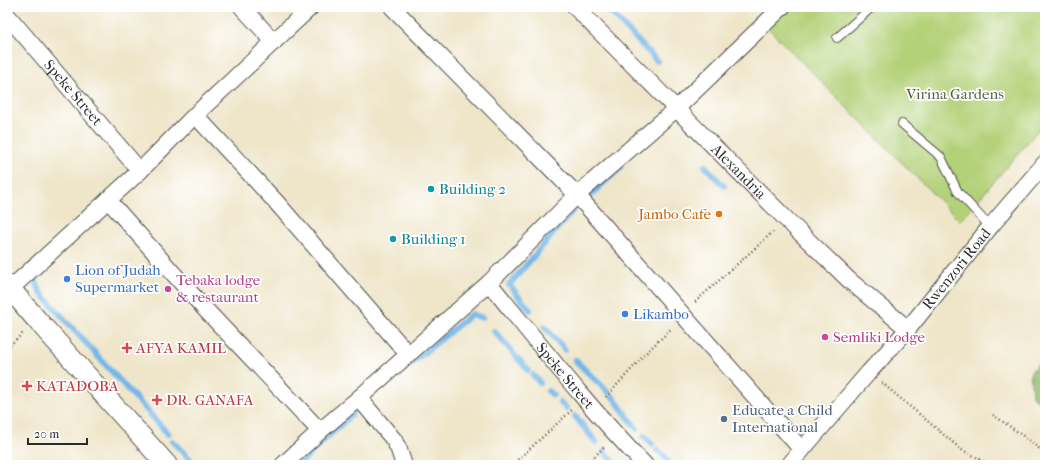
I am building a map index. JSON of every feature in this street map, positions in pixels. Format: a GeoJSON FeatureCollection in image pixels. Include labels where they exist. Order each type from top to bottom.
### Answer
{"type":"FeatureCollection","features":[{"type":"Feature","properties":{"kind":"street"},"geometry":{"type":"LineString","coordinates":[[242,7],[274,42]]}},
{"type":"Feature","properties":{"kind":"street"},"geometry":{"type":"LineString","coordinates":[[167,465],[8,287],[140,171],[195,115],[311,7]]}},
{"type":"Feature","properties":{"kind":"street"},"geometry":{"type":"LineString","coordinates":[[392,7],[577,196],[802,450]]}},
{"type":"Feature","properties":{"kind":"street","name":"Alexandria"},"geometry":{"type":"LineString","coordinates":[[576,7],[850,282],[908,329]]}},
{"type":"Feature","properties":{"kind":"street"},"geometry":{"type":"LineString","coordinates":[[283,465],[489,283],[577,196],[676,109],[782,7]]}},
{"type":"Feature","properties":{"kind":"street","name":"Speke Street"},"geometry":{"type":"LineString","coordinates":[[7,15],[140,171]]}},
{"type":"Feature","properties":{"kind":"street"},"geometry":{"type":"LineString","coordinates":[[195,115],[277,203],[408,354]]}},
{"type":"Feature","properties":{"kind":"street","name":"Rwenzori Road"},"geometry":{"type":"LineString","coordinates":[[789,465],[908,329],[990,227],[1045,163]]}},
{"type":"Feature","properties":{"kind":"street"},"geometry":{"type":"LineString","coordinates":[[108,200],[204,308],[320,431]]}},
{"type":"Feature","properties":{"kind":"street","name":"Speke Street"},"geometry":{"type":"LineString","coordinates":[[489,283],[589,405],[644,465]]}},
{"type":"Feature","properties":{"kind":"street"},"geometry":{"type":"LineString","coordinates":[[359,398],[394,440],[404,465]]}},
{"type":"Feature","properties":{"kind":"lane"},"geometry":{"type":"LineString","coordinates":[[837,38],[872,7]]}},
{"type":"Feature","properties":{"kind":"lane"},"geometry":{"type":"LineString","coordinates":[[902,124],[941,157],[958,192],[990,227]]}},
{"type":"Feature","properties":{"kind":"path"},"geometry":{"type":"LineString","coordinates":[[512,465],[589,405],[648,351],[683,315],[787,220]]}},
{"type":"Feature","properties":{"kind":"path"},"geometry":{"type":"LineString","coordinates":[[869,372],[962,450],[992,465]]}},
{"type":"Feature","properties":{"kind":"path"},"geometry":{"type":"LineString","coordinates":[[993,415],[1022,434],[1045,452]]}},
{"type":"Feature","properties":{"kind":"path"},"geometry":{"type":"LineString","coordinates":[[586,465],[615,435]]}},
{"type":"Feature","properties":{"kind":"green space","name":"Virina Gardens"},"geometry":{"type":"Polygon","coordinates":[[[779,7],[1045,7],[1045,122],[960,221],[762,22],[779,7]]]}},
{"type":"Feature","properties":{"kind":"green space"},"geometry":{"type":"Polygon","coordinates":[[[1045,356],[1045,408],[1032,396],[1030,373],[1045,356]]]}},
{"type":"Feature","properties":{"kind":"waterway"},"geometry":{"type":"LineString","coordinates":[[606,7],[657,61]]}},
{"type":"Feature","properties":{"kind":"waterway"},"geometry":{"type":"LineString","coordinates":[[705,166],[724,186]]}},
{"type":"Feature","properties":{"kind":"waterway"},"geometry":{"type":"LineString","coordinates":[[587,198],[621,167]]}},
{"type":"Feature","properties":{"kind":"waterway"},"geometry":{"type":"LineString","coordinates":[[530,310],[509,285],[575,208]]}},
{"type":"Feature","properties":{"kind":"waterway"},"geometry":{"type":"LineString","coordinates":[[33,273],[40,292],[168,434]]}},
{"type":"Feature","properties":{"kind":"waterway"},"geometry":{"type":"LineString","coordinates":[[398,374],[472,314],[482,318]]}},
{"type":"Feature","properties":{"kind":"waterway"},"geometry":{"type":"LineString","coordinates":[[545,327],[565,350]]}},
{"type":"Feature","properties":{"kind":"waterway"},"geometry":{"type":"LineString","coordinates":[[494,331],[528,370]]}},
{"type":"Feature","properties":{"kind":"waterway"},"geometry":{"type":"LineString","coordinates":[[575,360],[608,392]]}},
{"type":"Feature","properties":{"kind":"waterway"},"geometry":{"type":"LineString","coordinates":[[533,375],[540,383]]}},
{"type":"Feature","properties":{"kind":"waterway"},"geometry":{"type":"LineString","coordinates":[[548,391],[553,395]]}},
{"type":"Feature","properties":{"kind":"waterway"},"geometry":{"type":"LineString","coordinates":[[613,397],[637,429]]}},
{"type":"Feature","properties":{"kind":"waterway"},"geometry":{"type":"LineString","coordinates":[[560,402],[566,408]]}},
{"type":"Feature","properties":{"kind":"waterway"},"geometry":{"type":"LineString","coordinates":[[298,465],[352,414]]}},
{"type":"Feature","properties":{"kind":"waterway"},"geometry":{"type":"LineString","coordinates":[[575,416],[596,442]]}},
{"type":"Feature","properties":{"kind":"waterway"},"geometry":{"type":"LineString","coordinates":[[644,436],[652,444]]}},
{"type":"Feature","properties":{"kind":"waterway"},"geometry":{"type":"LineString","coordinates":[[172,441],[191,460]]}},
{"type":"Feature","properties":{"kind":"waterway"},"geometry":{"type":"LineString","coordinates":[[657,450],[665,457]]}},
{"type":"Feature","properties":{"kind":"waterway"},"geometry":{"type":"LineString","coordinates":[[604,451],[616,465]]}},
{"type":"Feature","properties":{"kind":"waterway"},"geometry":{"type":"LineString","coordinates":[[668,462],[671,465]]}},
{"type":"Feature","properties":{"kind":"place","name":"Building 2"},"geometry":{"type":"Point","coordinates":[431,189]}},
{"type":"Feature","properties":{"kind":"place","name":"Jambo Cafe"},"geometry":{"type":"Point","coordinates":[719,214]}},
{"type":"Feature","properties":{"kind":"place","name":"Building 1"},"geometry":{"type":"Point","coordinates":[393,239]}},
{"type":"Feature","properties":{"kind":"place","name":"Lion of Judah Supermarket"},"geometry":{"type":"Point","coordinates":[67,279]}},
{"type":"Feature","properties":{"kind":"place","name":"Tebaka lodge & restaurant"},"geometry":{"type":"Point","coordinates":[168,289]}},
{"type":"Feature","properties":{"kind":"place","name":"Likambo"},"geometry":{"type":"Point","coordinates":[625,314]}},
{"type":"Feature","properties":{"kind":"place","name":"Semliki Lodge"},"geometry":{"type":"Point","coordinates":[825,337]}},
{"type":"Feature","properties":{"kind":"place","name":"AFYA KAMIL"},"geometry":{"type":"Point","coordinates":[127,348]}},
{"type":"Feature","properties":{"kind":"place","name":"KATADOBA"},"geometry":{"type":"Point","coordinates":[27,386]}},
{"type":"Feature","properties":{"kind":"place","name":"DR. GANAFA"},"geometry":{"type":"Point","coordinates":[157,400]}},
{"type":"Feature","properties":{"kind":"place","name":"Educate a Child International"},"geometry":{"type":"Point","coordinates":[724,419]}}]}
